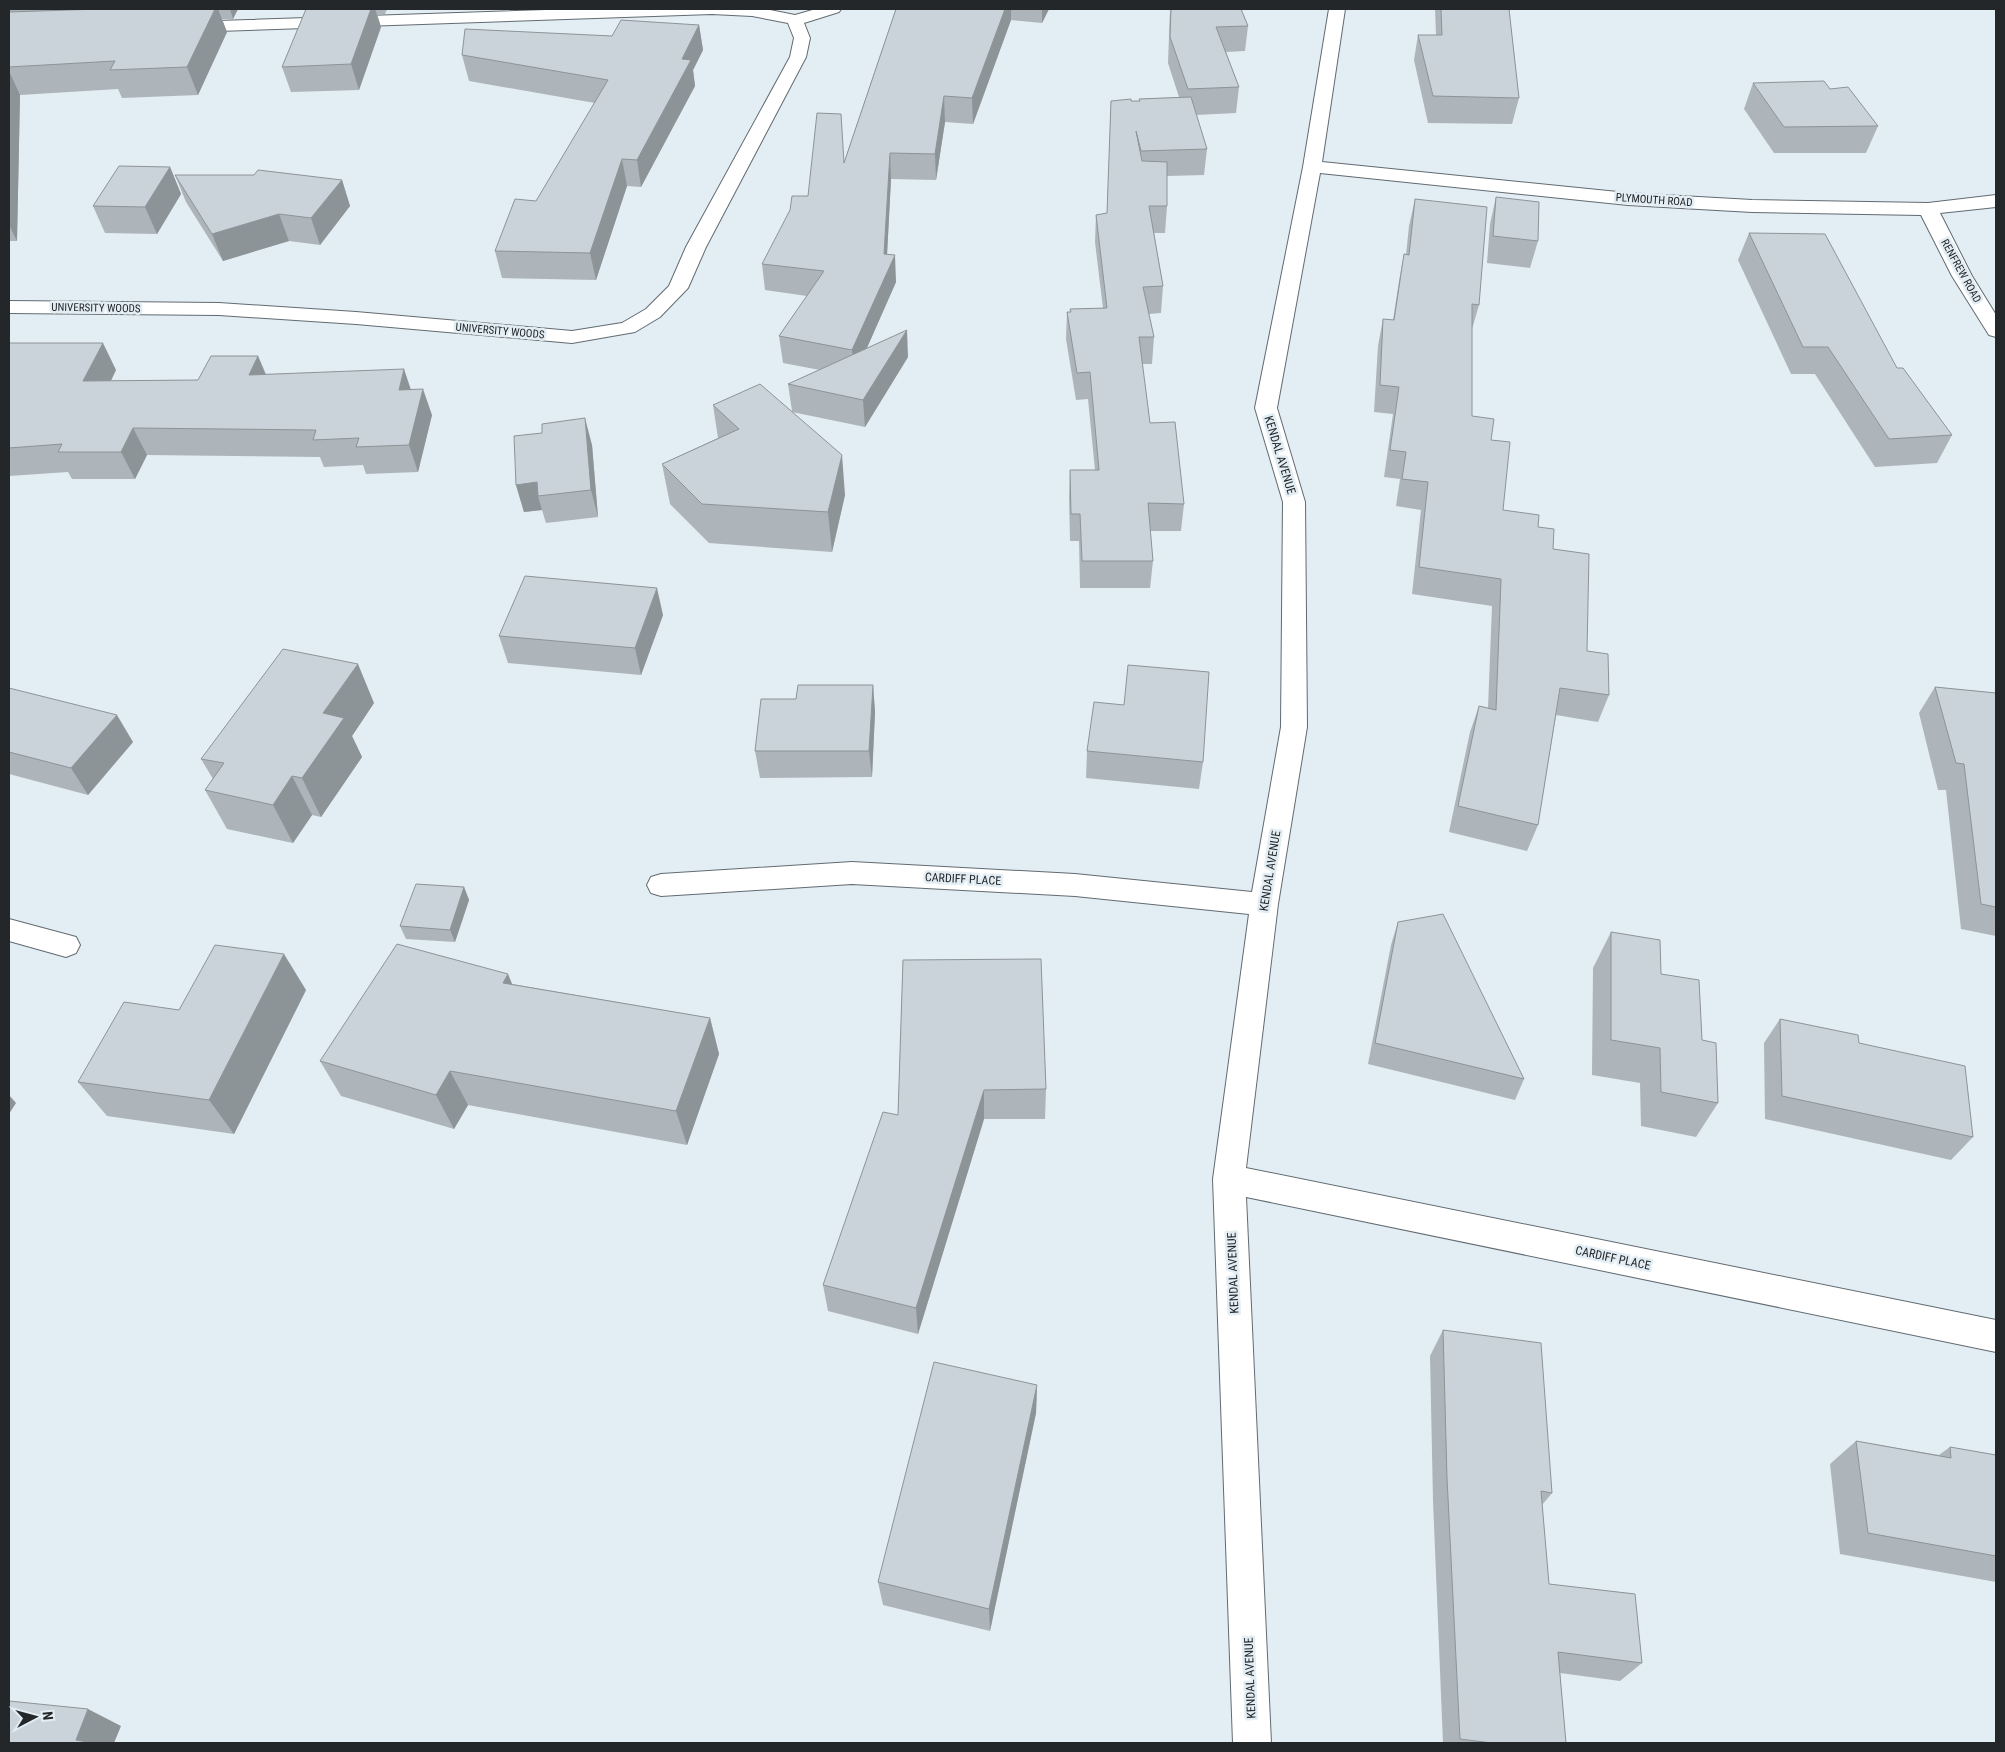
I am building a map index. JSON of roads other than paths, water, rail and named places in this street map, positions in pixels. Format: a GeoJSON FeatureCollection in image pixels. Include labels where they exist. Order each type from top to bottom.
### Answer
{"type":"FeatureCollection","features":[{"type":"Feature","properties":{"kind":"street"},"geometry":{"type":"LineString","coordinates":[[172,28],[712,10],[752,11],[795,20],[832,9]]}},
{"type":"Feature","properties":{"kind":"street","name":"KENDAL AVENUE"},"geometry":{"type":"LineString","coordinates":[[1252,1743],[1229,1179],[1264,904],[1294,727],[1294,502],[1266,408],[1312,167],[1337,9]]}},
{"type":"Feature","properties":{"kind":"street","name":"UNIVERSITY WOODS"},"geometry":{"type":"LineString","coordinates":[[9,307],[219,309],[366,319],[572,337],[628,328],[653,313],[678,288],[696,247],[798,57],[802,38],[795,20]]}},
{"type":"Feature","properties":{"kind":"street","name":"PLYMOUTH ROAD"},"geometry":{"type":"LineString","coordinates":[[1312,167],[1628,199],[1752,206],[1928,209],[1996,201]]}},
{"type":"Feature","properties":{"kind":"street","name":"RENFREW ROAD"},"geometry":{"type":"LineString","coordinates":[[1928,209],[1962,276],[1996,331]]}},
{"type":"Feature","properties":{"kind":"street","name":"CARDIFF PLACE"},"geometry":{"type":"LineString","coordinates":[[661,885],[852,873],[1075,885],[1264,904]]}},
{"type":"Feature","properties":{"kind":"street"},"geometry":{"type":"LineString","coordinates":[[9,930],[66,945]]}},
{"type":"Feature","properties":{"kind":"street","name":"CARDIFF PLACE"},"geometry":{"type":"LineString","coordinates":[[1229,1179],[1996,1336]]}}]}
